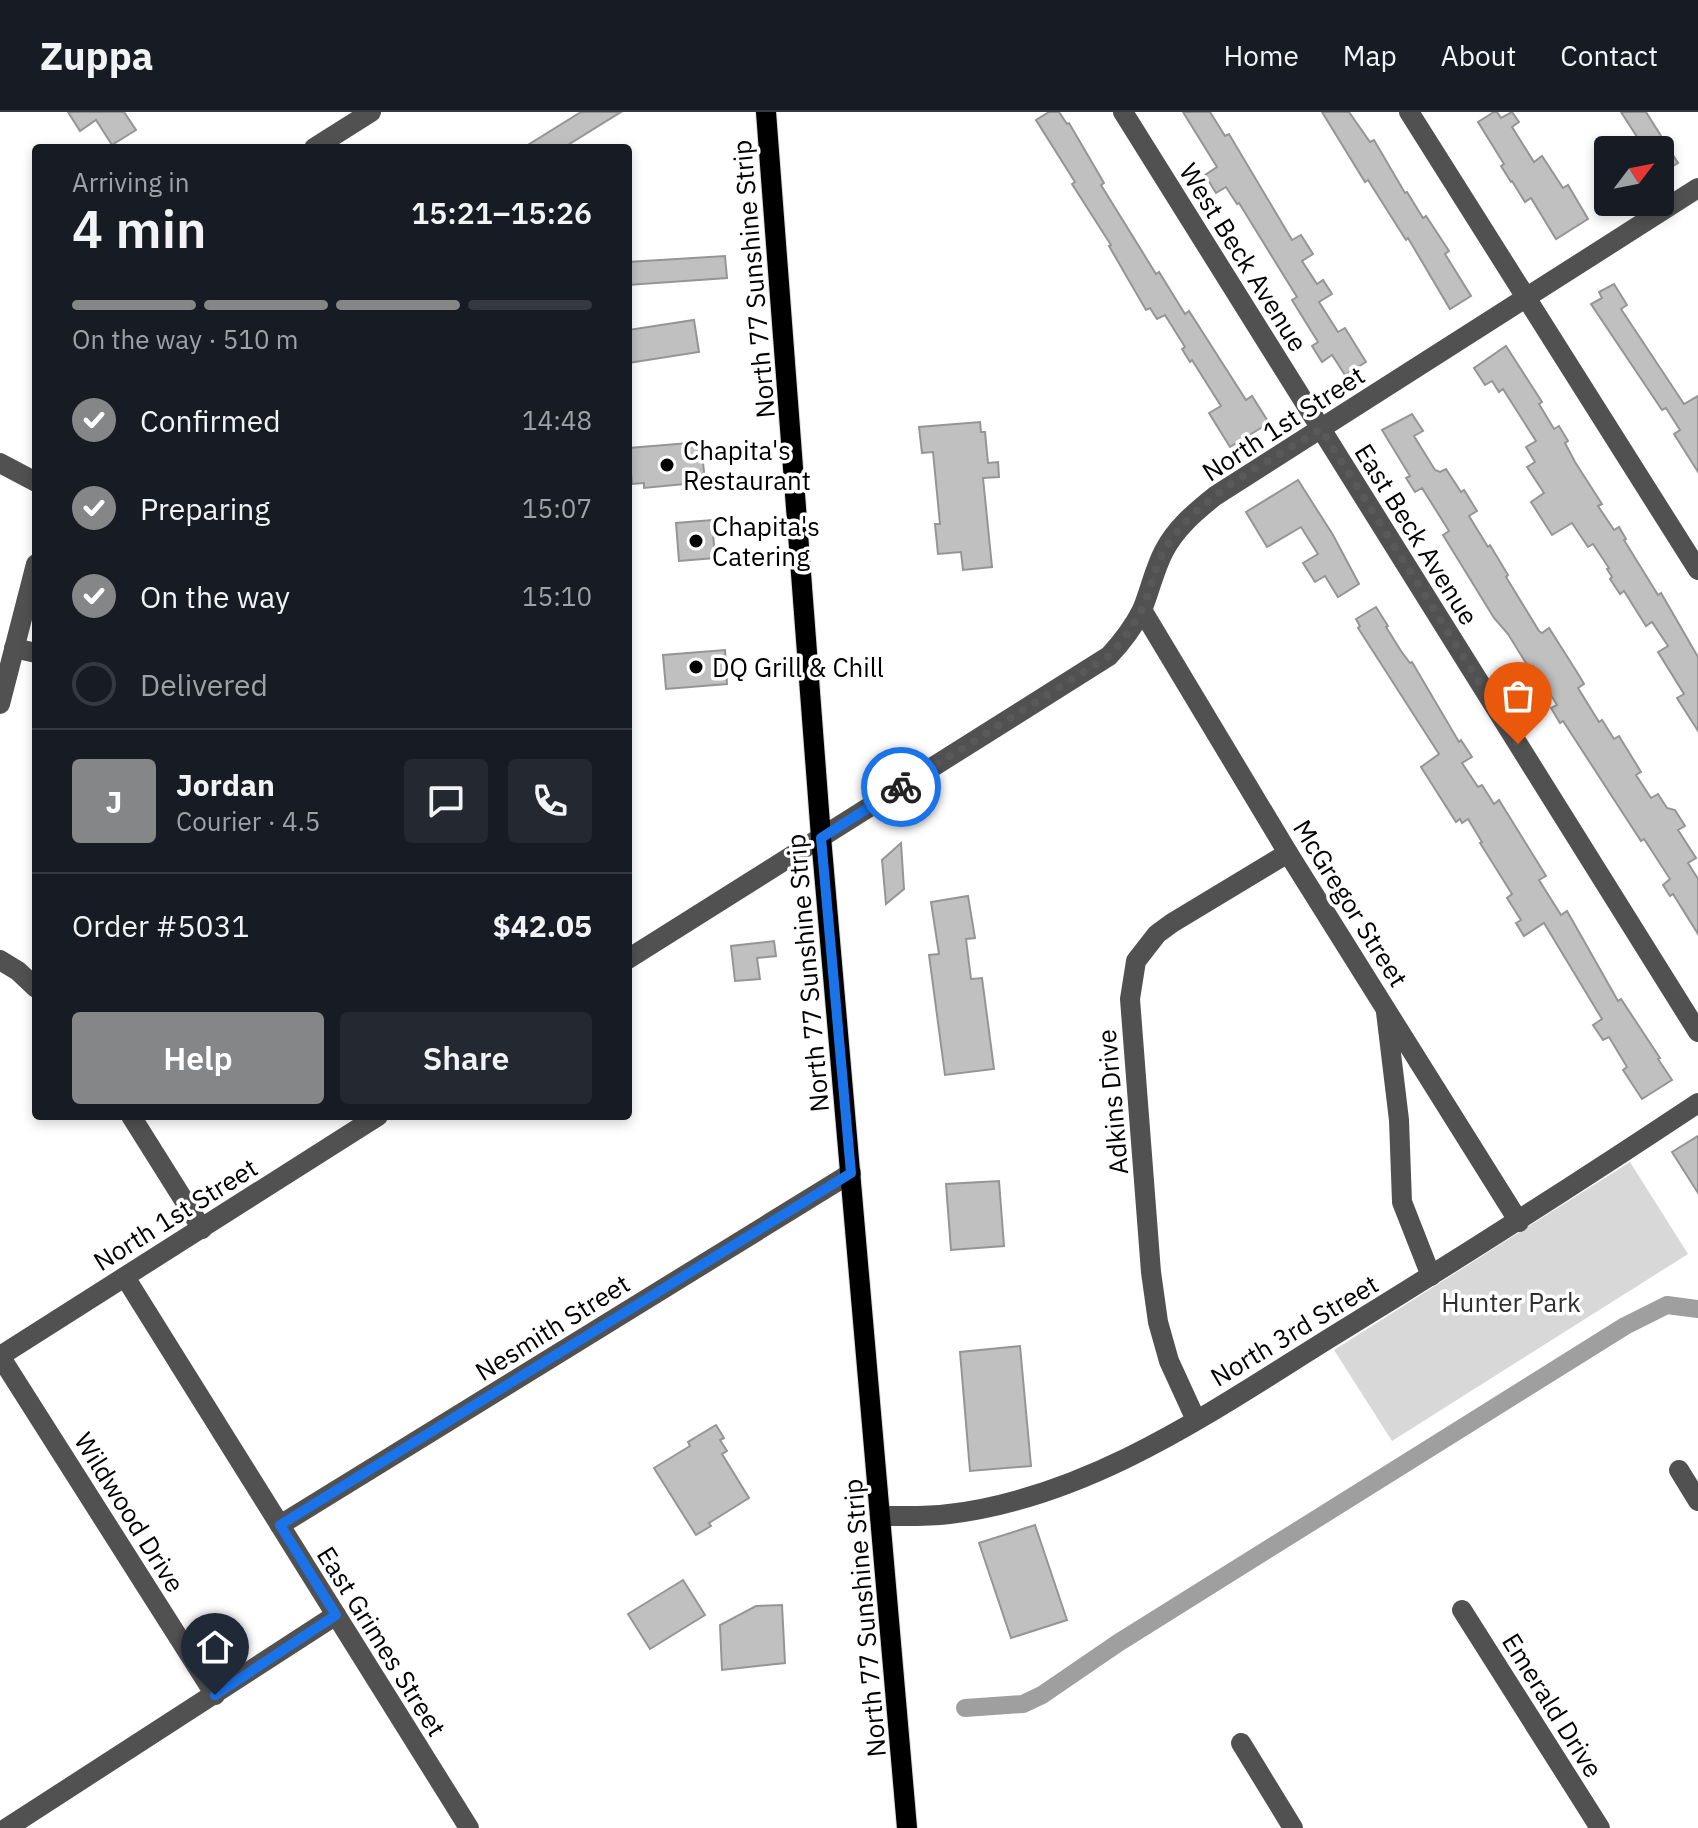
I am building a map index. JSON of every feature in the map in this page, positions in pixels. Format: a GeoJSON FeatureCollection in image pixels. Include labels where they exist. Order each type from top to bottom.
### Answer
{"type":"FeatureCollection","features":[{"type":"Feature","properties":{"kind":"main road","name":"North 77 Sunshine Strip"},"geometry":{"type":"LineString","coordinates":[[766,112],[821,838],[907,1828]]}},
{"type":"Feature","properties":{"kind":"street"},"geometry":{"type":"LineString","coordinates":[[320,144],[371,112]]}},
{"type":"Feature","properties":{"kind":"street","name":"West Beck Avenue"},"geometry":{"type":"LineString","coordinates":[[1123,112],[1321,429]]}},
{"type":"Feature","properties":{"kind":"street"},"geometry":{"type":"LineString","coordinates":[[1409,112],[1698,570]]}},
{"type":"Feature","properties":{"kind":"street","name":"North 1st Street"},"geometry":{"type":"LineString","coordinates":[[632,956],[1109,656],[1125,638],[1142,610],[1164,552],[1192,514],[1215,496],[1698,188]]}},
{"type":"Feature","properties":{"kind":"street","name":"East Beck Avenue"},"geometry":{"type":"LineString","coordinates":[[1321,429],[1698,1032]]}},
{"type":"Feature","properties":{"kind":"street"},"geometry":{"type":"LineString","coordinates":[[0,463],[32,480]]}},
{"type":"Feature","properties":{"kind":"street"},"geometry":{"type":"LineString","coordinates":[[1,696],[32,579]]}},
{"type":"Feature","properties":{"kind":"street","name":"McGregor Street"},"geometry":{"type":"LineString","coordinates":[[1142,610],[1288,853],[1519,1222]]}},
{"type":"Feature","properties":{"kind":"street"},"geometry":{"type":"LineString","coordinates":[[14,648],[32,652]]}},
{"type":"Feature","properties":{"kind":"street","name":"Adkins Drive"},"geometry":{"type":"LineString","coordinates":[[1196,1420],[1169,1361],[1154,1297],[1130,999],[1136,961],[1157,934],[1288,853]]}},
{"type":"Feature","properties":{"kind":"street"},"geometry":{"type":"LineString","coordinates":[[0,960],[32,984]]}},
{"type":"Feature","properties":{"kind":"street"},"geometry":{"type":"LineString","coordinates":[[1385,1009],[1399,1120],[1402,1202],[1431,1276]]}},
{"type":"Feature","properties":{"kind":"street","name":"North 3rd Street"},"geometry":{"type":"LineString","coordinates":[[882,1516],[949,1514],[1011,1501],[1068,1484],[1134,1455],[1519,1222],[1698,1103]]}},
{"type":"Feature","properties":{"kind":"street"},"geometry":{"type":"LineString","coordinates":[[134,1120],[202,1229]]}},
{"type":"Feature","properties":{"kind":"street","name":"North 1st Street"},"geometry":{"type":"LineString","coordinates":[[0,1356],[202,1229],[366,1120]]}},
{"type":"Feature","properties":{"kind":"street","name":"Nesmith Street"},"geometry":{"type":"LineString","coordinates":[[280,1525],[851,1173]]}},
{"type":"Feature","properties":{"kind":"street","name":"East Grimes Street"},"geometry":{"type":"LineString","coordinates":[[125,1277],[469,1828]]}},
{"type":"Feature","properties":{"kind":"street","name":"Wildwood Drive"},"geometry":{"type":"LineString","coordinates":[[0,1356],[215,1695]]}},
{"type":"Feature","properties":{"kind":"street"},"geometry":{"type":"LineString","coordinates":[[1679,1470],[1698,1501]]}},
{"type":"Feature","properties":{"kind":"street","name":"Emerald Drive"},"geometry":{"type":"LineString","coordinates":[[1462,1610],[1600,1828]]}},
{"type":"Feature","properties":{"kind":"street"},"geometry":{"type":"LineString","coordinates":[[7,1828],[336,1615]]}},
{"type":"Feature","properties":{"kind":"street"},"geometry":{"type":"LineString","coordinates":[[1241,1743],[1293,1828]]}},
{"type":"Feature","properties":{"kind":"green space","name":"Hunter Park"},"geometry":{"type":"Polygon","coordinates":[[[1630,1162],[1688,1254],[1392,1441],[1334,1350],[1630,1162]]]}},
{"type":"Feature","properties":{"kind":"building"},"geometry":{"type":"Polygon","coordinates":[[[68,112],[124,112],[136,130],[114,144],[96,120],[80,131],[68,112]]]}},
{"type":"Feature","properties":{"kind":"building"},"geometry":{"type":"Polygon","coordinates":[[[581,112],[621,112],[569,144],[529,144],[581,112]]]}},
{"type":"Feature","properties":{"kind":"building"},"geometry":{"type":"Polygon","coordinates":[[[1049,112],[1059,112],[1069,123],[1104,183],[1101,185],[1156,274],[1159,272],[1185,314],[1189,311],[1246,400],[1252,396],[1269,423],[1230,447],[1209,413],[1221,406],[1182,349],[1185,347],[1165,315],[1157,319],[1150,308],[1146,310],[1111,245],[1072,184],[1075,182],[1036,120],[1049,112]]]}},
{"type":"Feature","properties":{"kind":"building"},"geometry":{"type":"Polygon","coordinates":[[[1183,112],[1210,112],[1225,136],[1229,134],[1292,240],[1301,235],[1313,254],[1302,261],[1317,284],[1323,280],[1332,294],[1319,302],[1338,332],[1345,328],[1366,362],[1345,375],[1332,355],[1322,362],[1312,346],[1318,342],[1292,300],[1297,297],[1239,203],[1226,187],[1216,193],[1205,175],[1217,167],[1183,112]]]}},
{"type":"Feature","properties":{"kind":"building"},"geometry":{"type":"Polygon","coordinates":[[[1322,112],[1349,112],[1370,142],[1374,140],[1405,193],[1423,218],[1426,216],[1449,251],[1445,254],[1471,296],[1450,309],[1408,238],[1406,240],[1368,180],[1365,182],[1322,112]]]}},
{"type":"Feature","properties":{"kind":"building"},"geometry":{"type":"Polygon","coordinates":[[[1494,112],[1501,118],[1512,112],[1519,122],[1512,127],[1534,162],[1542,156],[1563,188],[1568,185],[1588,219],[1556,239],[1531,198],[1525,202],[1511,182],[1501,166],[1504,164],[1478,122],[1494,112]]]}},
{"type":"Feature","properties":{"kind":"building"},"geometry":{"type":"Polygon","coordinates":[[[1621,112],[1646,112],[1661,136],[1636,136],[1621,112]]]}},
{"type":"Feature","properties":{"kind":"building"},"geometry":{"type":"Polygon","coordinates":[[[725,256],[727,278],[632,285],[632,262],[725,256]]]}},
{"type":"Feature","properties":{"kind":"building"},"geometry":{"type":"Polygon","coordinates":[[[1614,284],[1627,305],[1621,309],[1684,404],[1698,396],[1698,472],[1674,434],[1680,430],[1666,408],[1662,410],[1591,304],[1602,298],[1599,292],[1614,284]]]}},
{"type":"Feature","properties":{"kind":"building"},"geometry":{"type":"Polygon","coordinates":[[[694,320],[699,352],[632,362],[632,329],[694,320]]]}},
{"type":"Feature","properties":{"kind":"building"},"geometry":{"type":"Polygon","coordinates":[[[1506,346],[1542,402],[1539,404],[1554,429],[1559,426],[1568,441],[1565,443],[1575,462],[1602,504],[1598,506],[1614,530],[1619,527],[1624,540],[1658,595],[1661,593],[1698,657],[1698,731],[1677,698],[1684,694],[1658,652],[1668,646],[1652,622],[1646,626],[1624,591],[1620,594],[1610,579],[1609,568],[1593,544],[1588,547],[1572,523],[1552,535],[1531,502],[1544,493],[1527,467],[1535,462],[1526,447],[1536,441],[1503,389],[1499,392],[1492,381],[1485,385],[1474,368],[1506,346]]]}},
{"type":"Feature","properties":{"kind":"building"},"geometry":{"type":"Polygon","coordinates":[[[1412,414],[1423,431],[1414,436],[1435,470],[1440,472],[1446,469],[1461,492],[1464,490],[1477,511],[1469,516],[1488,547],[1490,545],[1539,631],[1542,633],[1549,628],[1580,677],[1584,684],[1578,688],[1599,722],[1602,720],[1614,739],[1619,736],[1641,772],[1636,775],[1651,798],[1658,794],[1667,808],[1675,810],[1685,826],[1678,830],[1696,858],[1688,863],[1698,879],[1698,934],[1673,894],[1670,896],[1663,885],[1670,879],[1650,848],[1644,839],[1641,841],[1563,721],[1560,723],[1551,708],[1557,705],[1533,666],[1529,668],[1494,618],[1443,535],[1449,531],[1422,488],[1415,492],[1406,478],[1410,476],[1382,430],[1412,414]]]}},
{"type":"Feature","properties":{"kind":"building"},"geometry":{"type":"Polygon","coordinates":[[[980,422],[981,432],[985,432],[988,463],[998,462],[999,477],[983,478],[992,567],[963,570],[961,552],[938,554],[935,524],[940,524],[933,452],[922,453],[919,427],[980,422]]]}},
{"type":"Feature","properties":{"kind":"building","name":"Chapita's Restaurant"},"geometry":{"type":"Polygon","coordinates":[[[701,442],[705,482],[644,488],[644,483],[632,484],[632,448],[701,442]]]}},
{"type":"Feature","properties":{"kind":"building"},"geometry":{"type":"Polygon","coordinates":[[[1298,480],[1359,584],[1338,597],[1325,576],[1315,582],[1303,563],[1318,554],[1301,527],[1267,547],[1246,512],[1298,480]]]}},
{"type":"Feature","properties":{"kind":"building","name":"Chapita's Catering"},"geometry":{"type":"Polygon","coordinates":[[[712,520],[715,558],[679,561],[676,523],[712,520]]]}},
{"type":"Feature","properties":{"kind":"building"},"geometry":{"type":"Polygon","coordinates":[[[1376,607],[1459,742],[1461,740],[1472,757],[1462,763],[1494,804],[1499,800],[1546,876],[1539,880],[1561,915],[1567,911],[1618,1001],[1621,999],[1672,1080],[1642,1099],[1623,1070],[1627,1067],[1609,1037],[1603,1040],[1593,1025],[1602,1019],[1544,923],[1524,936],[1516,923],[1521,920],[1507,898],[1512,894],[1468,819],[1462,823],[1460,819],[1456,822],[1421,767],[1439,754],[1358,628],[1356,619],[1376,607]]]}},
{"type":"Feature","properties":{"kind":"building","name":"DQ Grill & Chill"},"geometry":{"type":"Polygon","coordinates":[[[725,650],[727,684],[666,689],[663,655],[725,650]]]}},
{"type":"Feature","properties":{"kind":"building"},"geometry":{"type":"Polygon","coordinates":[[[901,843],[904,889],[886,904],[882,860],[901,843]]]}},
{"type":"Feature","properties":{"kind":"building"},"geometry":{"type":"Polygon","coordinates":[[[968,896],[975,938],[966,939],[971,979],[982,978],[994,1069],[945,1075],[929,955],[939,954],[931,902],[968,896]]]}},
{"type":"Feature","properties":{"kind":"building"},"geometry":{"type":"Polygon","coordinates":[[[774,941],[776,956],[757,958],[760,979],[735,981],[731,946],[774,941]]]}},
{"type":"Feature","properties":{"kind":"building"},"geometry":{"type":"Polygon","coordinates":[[[1698,1136],[1698,1193],[1672,1152],[1698,1136]]]}},
{"type":"Feature","properties":{"kind":"building"},"geometry":{"type":"Polygon","coordinates":[[[999,1181],[1004,1246],[951,1250],[946,1184],[999,1181]]]}},
{"type":"Feature","properties":{"kind":"building"},"geometry":{"type":"Polygon","coordinates":[[[1020,1346],[1031,1466],[970,1471],[960,1352],[1020,1346]]]}},
{"type":"Feature","properties":{"kind":"building"},"geometry":{"type":"Polygon","coordinates":[[[716,1425],[727,1451],[722,1454],[749,1498],[696,1535],[654,1468],[690,1446],[688,1442],[716,1425]]]}},
{"type":"Feature","properties":{"kind":"building"},"geometry":{"type":"Polygon","coordinates":[[[1035,1525],[1067,1620],[1011,1638],[979,1543],[1035,1525]]]}},
{"type":"Feature","properties":{"kind":"building"},"geometry":{"type":"Polygon","coordinates":[[[683,1580],[705,1615],[650,1649],[628,1614],[683,1580]]]}},
{"type":"Feature","properties":{"kind":"building"},"geometry":{"type":"Polygon","coordinates":[[[782,1605],[785,1663],[722,1670],[720,1625],[756,1606],[782,1605]]]}},
{"type":"Feature","properties":{"kind":"waterway"},"geometry":{"type":"LineString","coordinates":[[965,1708],[1023,1704],[1042,1695],[1118,1643],[1625,1326],[1667,1305],[1698,1309]]}},
{"type":"Feature","properties":{"kind":"way so far"},"geometry":{"type":"LineString","coordinates":[[901,787],[1109,656],[1125,638],[1142,610],[1164,552],[1192,514],[1321,429],[1518,744]]}},
{"type":"Feature","properties":{"kind":"place","name":"Chapita's Restaurant"},"geometry":{"type":"Point","coordinates":[667,465]}},
{"type":"Feature","properties":{"kind":"place","name":"Chapita's Catering"},"geometry":{"type":"Point","coordinates":[696,541]}},
{"type":"Feature","properties":{"kind":"place","name":"DQ Grill & Chill"},"geometry":{"type":"Point","coordinates":[696,667]}},
{"type":"Feature","properties":{"kind":"route"},"geometry":{"type":"LineString","coordinates":[[215,1695],[336,1615],[280,1525],[851,1173],[821,838],[901,787]]}}]}
